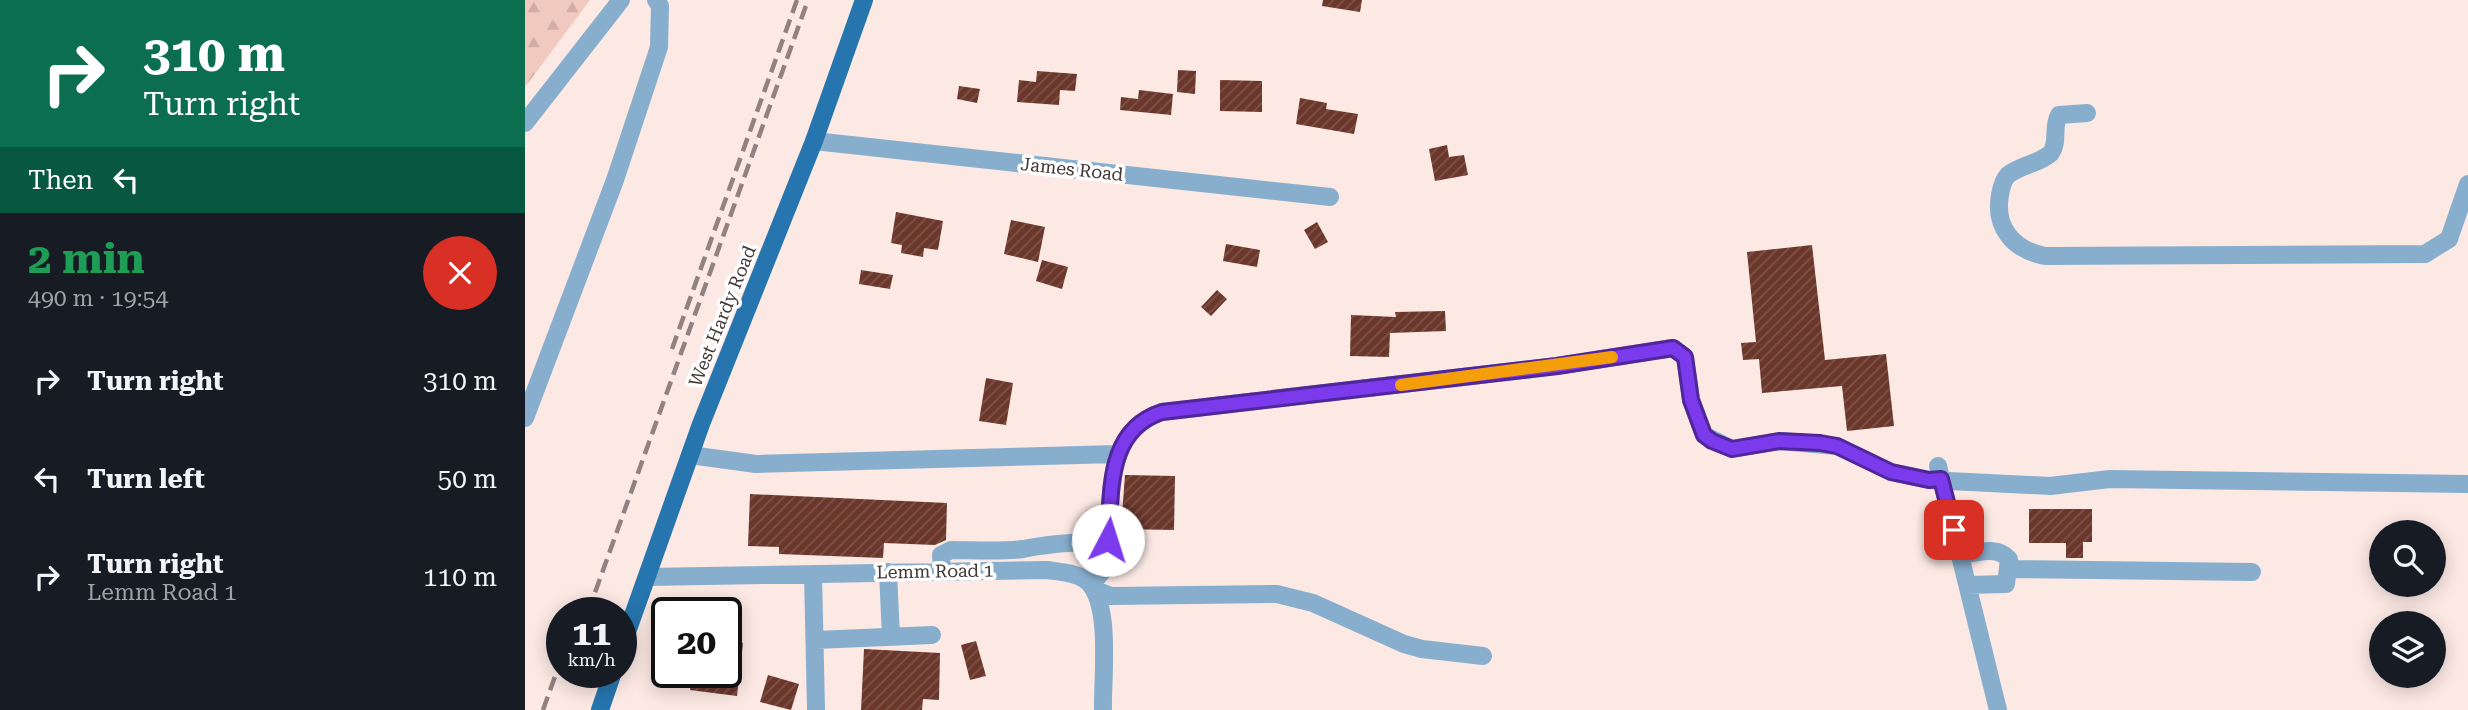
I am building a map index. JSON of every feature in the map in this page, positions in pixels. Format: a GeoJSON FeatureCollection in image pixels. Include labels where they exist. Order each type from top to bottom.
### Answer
{"type":"FeatureCollection","features":[{"type":"Feature","properties":{"kind":"main road","name":"West Hardy Road"},"geometry":{"type":"LineString","coordinates":[[637,605],[690,455],[814,141],[864,0]]}},
{"type":"Feature","properties":{"kind":"main road"},"geometry":{"type":"LineString","coordinates":[[600,710],[608,688]]}},
{"type":"Feature","properties":{"kind":"street"},"geometry":{"type":"LineString","coordinates":[[525,123],[621,0]]}},
{"type":"Feature","properties":{"kind":"street"},"geometry":{"type":"LineString","coordinates":[[525,418],[615,180],[659,47],[660,6],[656,0]]}},
{"type":"Feature","properties":{"kind":"street"},"geometry":{"type":"LineString","coordinates":[[2087,113],[2059,115],[2055,148],[2051,153],[2008,175],[2003,184],[1998,210],[2001,224],[2006,234],[2029,253],[2045,256],[2205,258],[2425,254],[2449,239],[2468,184]]}},
{"type":"Feature","properties":{"kind":"street","name":"James Road"},"geometry":{"type":"LineString","coordinates":[[814,141],[1330,197]]}},
{"type":"Feature","properties":{"kind":"street"},"geometry":{"type":"LineString","coordinates":[[1103,710],[1102,609],[1093,588],[1105,568],[1110,547],[1108,540],[1116,454],[1146,418],[1162,412],[1543,368],[1673,348],[1685,357],[1691,400],[1704,435],[1732,449],[1779,441],[1820,443],[1837,446],[1891,472],[1929,480],[1940,473],[2050,486],[2110,479],[2468,484]]}},
{"type":"Feature","properties":{"kind":"street"},"geometry":{"type":"LineString","coordinates":[[690,455],[756,464],[1116,454]]}},
{"type":"Feature","properties":{"kind":"street"},"geometry":{"type":"LineString","coordinates":[[1940,473],[1998,710]]}},
{"type":"Feature","properties":{"kind":"street"},"geometry":{"type":"LineString","coordinates":[[942,571],[941,555],[951,551],[1023,549],[1039,544],[1100,544],[1110,547]]}},
{"type":"Feature","properties":{"kind":"street"},"geometry":{"type":"LineString","coordinates":[[1960,555],[1992,550],[2009,559],[2006,584],[1968,585]]}},
{"type":"Feature","properties":{"kind":"street"},"geometry":{"type":"LineString","coordinates":[[2009,569],[2252,572]]}},
{"type":"Feature","properties":{"kind":"street","name":"Lemm Road 1"},"geometry":{"type":"LineString","coordinates":[[647,577],[1047,570],[1075,574],[1093,588],[1111,596],[1277,594],[1313,603],[1413,646],[1483,656]]}},
{"type":"Feature","properties":{"kind":"street"},"geometry":{"type":"LineString","coordinates":[[888,572],[891,637]]}},
{"type":"Feature","properties":{"kind":"street"},"geometry":{"type":"LineString","coordinates":[[813,574],[816,710]]}},
{"type":"Feature","properties":{"kind":"street"},"geometry":{"type":"LineString","coordinates":[[816,640],[932,635]]}},
{"type":"Feature","properties":{"kind":"green space"},"geometry":{"type":"Polygon","coordinates":[[[525,0],[590,0],[525,87],[525,0]]]}},
{"type":"Feature","properties":{"kind":"building"},"geometry":{"type":"Polygon","coordinates":[[[1323,0],[1362,0],[1360,12],[1322,6],[1323,0]]]}},
{"type":"Feature","properties":{"kind":"building"},"geometry":{"type":"Polygon","coordinates":[[[1178,70],[1196,71],[1195,94],[1177,92],[1178,70]]]}},
{"type":"Feature","properties":{"kind":"building"},"geometry":{"type":"Polygon","coordinates":[[[1037,71],[1077,74],[1075,91],[1060,90],[1059,105],[1017,102],[1019,80],[1036,82],[1037,71]]]}},
{"type":"Feature","properties":{"kind":"building"},"geometry":{"type":"Polygon","coordinates":[[[1220,80],[1262,81],[1262,112],[1220,111],[1220,80]]]}},
{"type":"Feature","properties":{"kind":"building"},"geometry":{"type":"Polygon","coordinates":[[[959,86],[980,89],[977,103],[957,99],[959,86]]]}},
{"type":"Feature","properties":{"kind":"building"},"geometry":{"type":"Polygon","coordinates":[[[1139,90],[1173,94],[1171,115],[1120,110],[1121,97],[1138,99],[1139,90]]]}},
{"type":"Feature","properties":{"kind":"building"},"geometry":{"type":"Polygon","coordinates":[[[1300,98],[1327,103],[1326,109],[1358,114],[1354,134],[1296,124],[1300,98]]]}},
{"type":"Feature","properties":{"kind":"building"},"geometry":{"type":"Polygon","coordinates":[[[1447,145],[1449,157],[1464,155],[1468,175],[1435,181],[1429,149],[1447,145]]]}},
{"type":"Feature","properties":{"kind":"building"},"geometry":{"type":"Polygon","coordinates":[[[896,212],[943,221],[938,250],[924,248],[923,257],[901,253],[902,245],[891,243],[896,212]]]}},
{"type":"Feature","properties":{"kind":"building"},"geometry":{"type":"Polygon","coordinates":[[[1011,220],[1045,227],[1038,262],[1004,254],[1011,220]]]}},
{"type":"Feature","properties":{"kind":"building"},"geometry":{"type":"Polygon","coordinates":[[[1317,222],[1328,242],[1315,249],[1304,230],[1317,222]]]}},
{"type":"Feature","properties":{"kind":"building"},"geometry":{"type":"Polygon","coordinates":[[[1226,244],[1260,250],[1257,267],[1223,261],[1226,244]]]}},
{"type":"Feature","properties":{"kind":"building"},"geometry":{"type":"Polygon","coordinates":[[[1812,245],[1825,360],[1886,354],[1894,426],[1847,431],[1842,386],[1762,393],[1759,359],[1743,360],[1741,343],[1756,342],[1747,252],[1812,245]]]}},
{"type":"Feature","properties":{"kind":"building"},"geometry":{"type":"Polygon","coordinates":[[[1042,260],[1068,267],[1062,289],[1036,281],[1042,260]]]}},
{"type":"Feature","properties":{"kind":"building"},"geometry":{"type":"Polygon","coordinates":[[[861,270],[893,275],[890,289],[859,284],[861,270]]]}},
{"type":"Feature","properties":{"kind":"building"},"geometry":{"type":"Polygon","coordinates":[[[1217,290],[1227,299],[1211,316],[1201,307],[1217,290]]]}},
{"type":"Feature","properties":{"kind":"building"},"geometry":{"type":"Polygon","coordinates":[[[1445,311],[1446,331],[1390,333],[1389,357],[1350,356],[1351,315],[1396,317],[1395,312],[1445,311]]]}},
{"type":"Feature","properties":{"kind":"building"},"geometry":{"type":"Polygon","coordinates":[[[986,378],[1013,383],[1006,425],[979,421],[986,378]]]}},
{"type":"Feature","properties":{"kind":"building"},"geometry":{"type":"Polygon","coordinates":[[[1125,475],[1175,476],[1174,530],[1121,529],[1125,475]]]}},
{"type":"Feature","properties":{"kind":"building"},"geometry":{"type":"Polygon","coordinates":[[[750,494],[947,503],[946,540],[935,545],[884,543],[883,558],[779,554],[779,547],[748,546],[750,494]]]}},
{"type":"Feature","properties":{"kind":"building"},"geometry":{"type":"Polygon","coordinates":[[[2029,509],[2092,509],[2092,542],[2083,542],[2083,558],[2066,558],[2066,543],[2029,543],[2029,509]]]}},
{"type":"Feature","properties":{"kind":"building"},"geometry":{"type":"Polygon","coordinates":[[[976,641],[986,676],[970,680],[961,645],[976,641]]]}},
{"type":"Feature","properties":{"kind":"building"},"geometry":{"type":"Polygon","coordinates":[[[864,649],[940,653],[939,700],[923,699],[922,710],[861,710],[864,649]]]}},
{"type":"Feature","properties":{"kind":"building"},"geometry":{"type":"Polygon","coordinates":[[[768,675],[799,684],[791,710],[760,702],[768,675]]]}},
{"type":"Feature","properties":{"kind":"building"},"geometry":{"type":"Polygon","coordinates":[[[690,688],[738,688],[737,696],[690,688]]]}},
{"type":"Feature","properties":{"kind":"railway"},"geometry":{"type":"LineString","coordinates":[[672,349],[797,0]]}},
{"type":"Feature","properties":{"kind":"railway"},"geometry":{"type":"LineString","coordinates":[[593,597],[808,0]]}},
{"type":"Feature","properties":{"kind":"railway"},"geometry":{"type":"LineString","coordinates":[[543,710],[551,688]]}},
{"type":"Feature","properties":{"kind":"slow traffic"},"geometry":{"type":"LineString","coordinates":[[1401,385],[1612,357]]}},
{"type":"Feature","properties":{"kind":"route"},"geometry":{"type":"LineString","coordinates":[[1108,540],[1116,454],[1146,418],[1162,412],[1557,366],[1673,348],[1685,357],[1691,400],[1704,435],[1712,441],[1732,449],[1779,441],[1820,443],[1837,446],[1902,476],[1941,479],[1954,530]]}}]}
